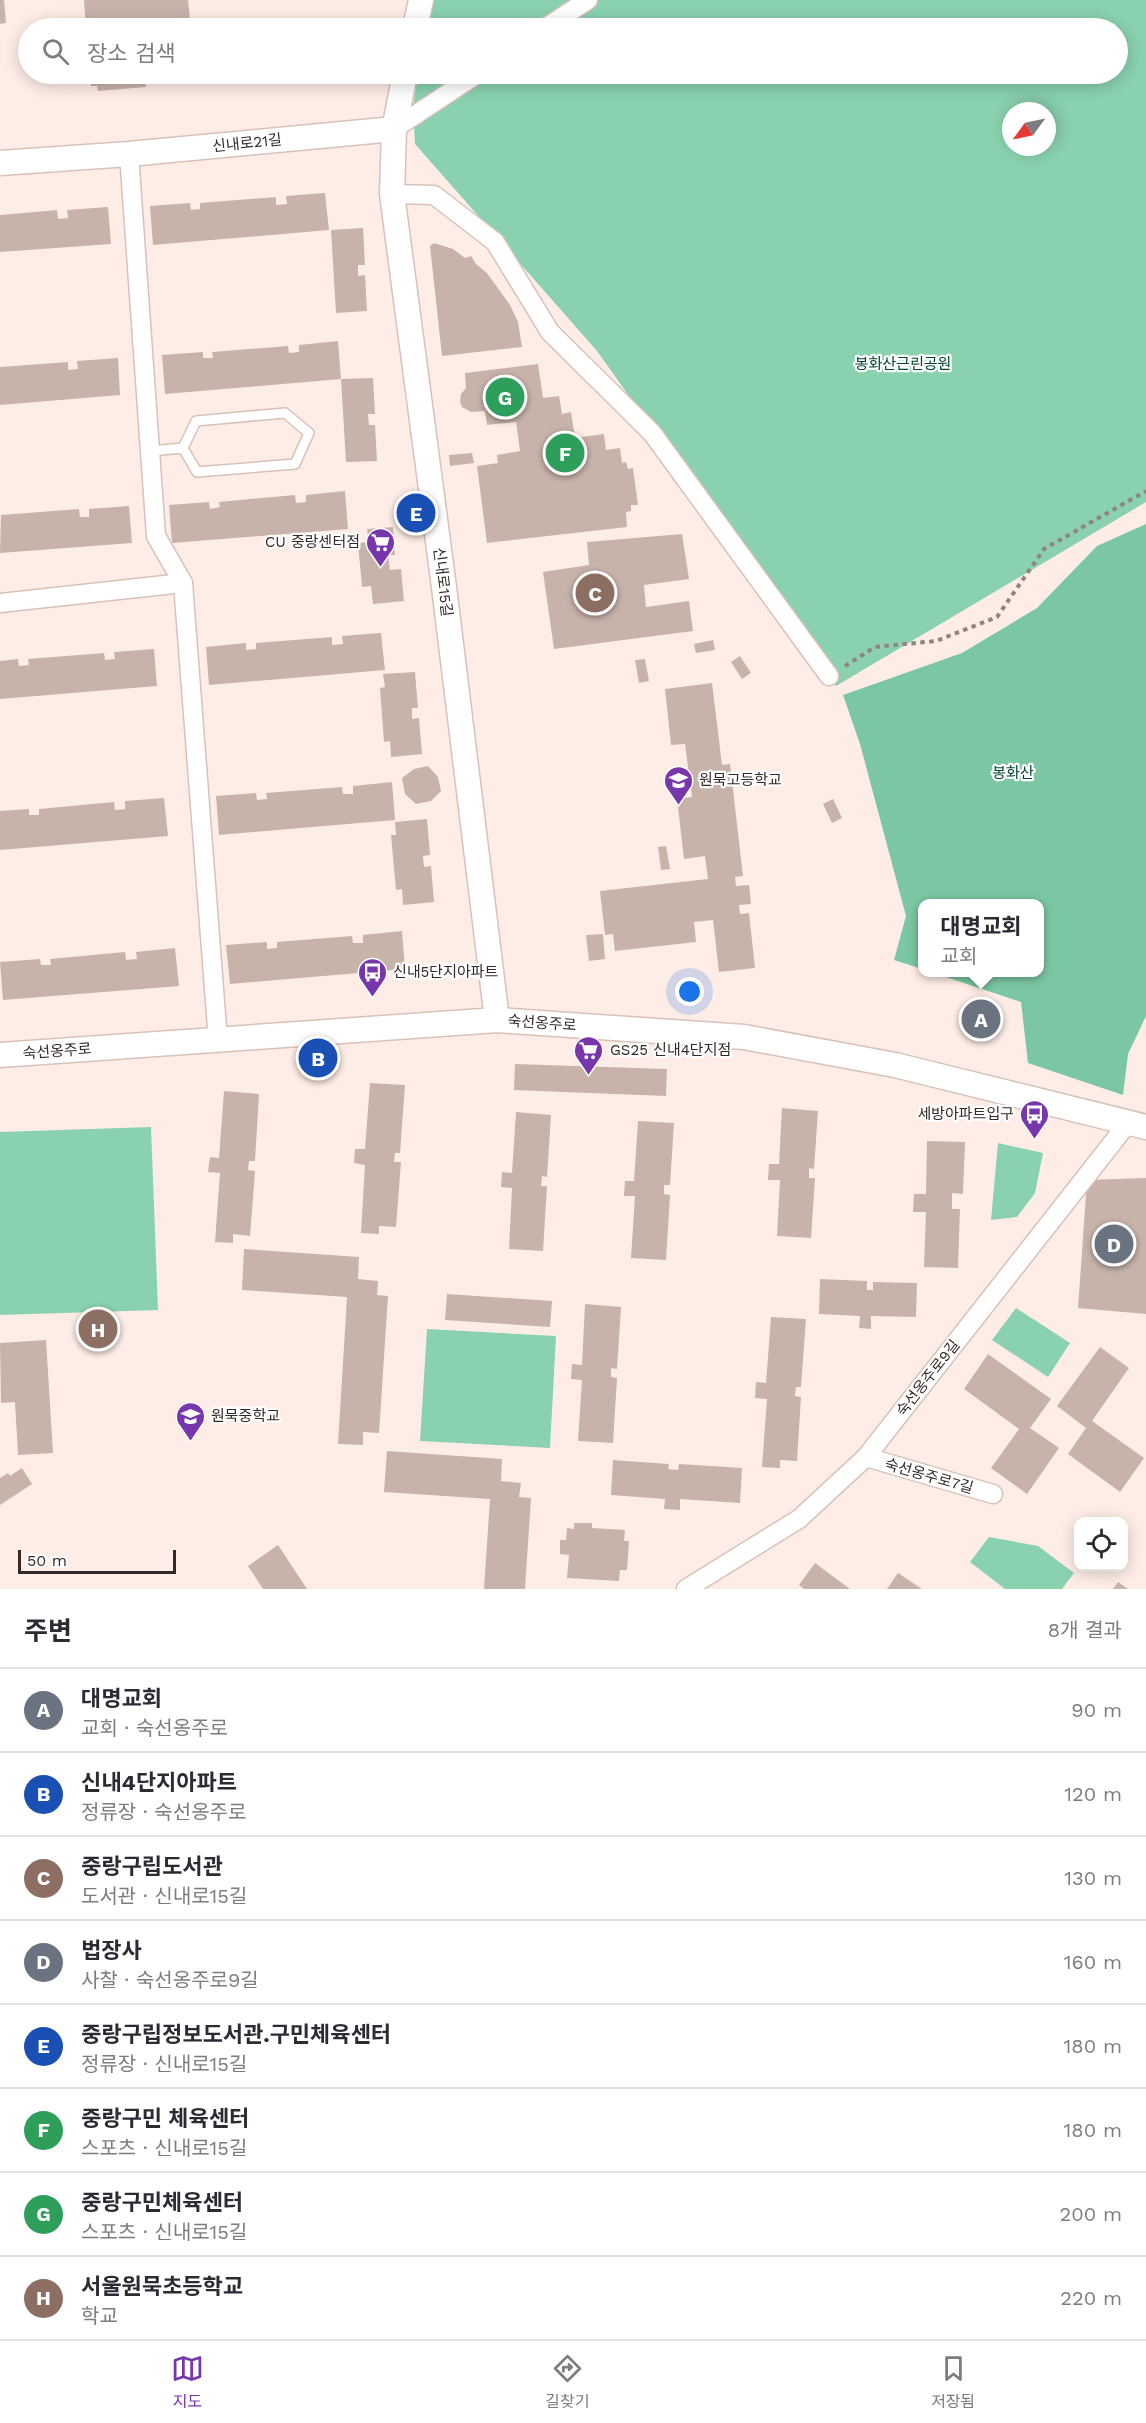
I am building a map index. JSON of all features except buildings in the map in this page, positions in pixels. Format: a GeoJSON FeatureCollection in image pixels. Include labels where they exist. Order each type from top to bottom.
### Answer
{"type":"FeatureCollection","features":[{"type":"Feature","properties":{"kind":"street"},"geometry":{"type":"LineString","coordinates":[[417,18],[421,0]]}},
{"type":"Feature","properties":{"kind":"street"},"geometry":{"type":"LineString","coordinates":[[560,18],[588,0]]}},
{"type":"Feature","properties":{"kind":"street","name":"신내로15길"},"geometry":{"type":"LineString","coordinates":[[403,84],[394,129],[392,194],[444,588],[496,1020]]}},
{"type":"Feature","properties":{"kind":"street","name":"신내로21길"},"geometry":{"type":"LineString","coordinates":[[0,163],[129,154],[394,129],[462,84]]}},
{"type":"Feature","properties":{"kind":"street"},"geometry":{"type":"LineString","coordinates":[[129,154],[156,536],[183,583],[218,1041]]}},
{"type":"Feature","properties":{"kind":"street"},"geometry":{"type":"LineString","coordinates":[[392,194],[434,195],[495,242],[550,332],[652,433],[829,676]]}},
{"type":"Feature","properties":{"kind":"street"},"geometry":{"type":"LineString","coordinates":[[0,603],[183,583]]}},
{"type":"Feature","properties":{"kind":"street","name":"숙선옹주로"},"geometry":{"type":"LineString","coordinates":[[0,1054],[218,1041],[496,1020],[744,1037],[895,1065],[1137,1125]]}},
{"type":"Feature","properties":{"kind":"street","name":"숙선옹주로9길"},"geometry":{"type":"LineString","coordinates":[[686,1589],[800,1519],[866,1457],[1137,1125]]}},
{"type":"Feature","properties":{"kind":"street","name":"숙선옹주로7길"},"geometry":{"type":"LineString","coordinates":[[866,1457],[993,1494]]}},
{"type":"Feature","properties":{"kind":"lane"},"geometry":{"type":"LineString","coordinates":[[285,413],[309,433],[294,464],[197,472],[183,448],[196,421],[285,413]]}},
{"type":"Feature","properties":{"kind":"lane"},"geometry":{"type":"LineString","coordinates":[[150,451],[183,448]]}},
{"type":"Feature","properties":{"kind":"path"},"geometry":{"type":"LineString","coordinates":[[829,676],[875,647],[936,641],[997,617],[1044,549],[1146,491]]}},
{"type":"Feature","properties":{"kind":"green space","name":"봉화산근린공원"},"geometry":{"type":"Polygon","coordinates":[[[428,0],[1146,0],[1146,502],[836,686],[597,351],[415,144],[413,107],[416,84],[1128,84],[1128,18],[425,18],[428,0]]]}},
{"type":"Feature","properties":{"kind":"green space","name":"봉화산"},"geometry":{"type":"Polygon","coordinates":[[[1146,524],[1146,1016],[1128,1054],[1123,1095],[1028,1063],[1021,1002],[946,977],[1044,977],[1044,899],[918,899],[918,968],[894,960],[906,916],[860,744],[843,695],[962,653],[1037,608],[1097,546],[1146,524]]]}},
{"type":"Feature","properties":{"kind":"green space"},"geometry":{"type":"Polygon","coordinates":[[[151,1127],[158,1310],[0,1315],[0,1132],[151,1127]]]}},
{"type":"Feature","properties":{"kind":"green space"},"geometry":{"type":"Polygon","coordinates":[[[998,1143],[1043,1153],[1035,1193],[1017,1217],[991,1220],[998,1143]]]}},
{"type":"Feature","properties":{"kind":"green space"},"geometry":{"type":"Polygon","coordinates":[[[1016,1308],[1070,1343],[1048,1377],[992,1340],[1016,1308]]]}},
{"type":"Feature","properties":{"kind":"green space"},"geometry":{"type":"Polygon","coordinates":[[[427,1329],[556,1336],[550,1448],[420,1441],[427,1329]]]}},
{"type":"Feature","properties":{"kind":"green space"},"geometry":{"type":"Polygon","coordinates":[[[989,1537],[1038,1546],[1074,1573],[1062,1589],[1005,1589],[970,1562],[989,1537]]]}},
{"type":"Feature","properties":{"kind":"place","name":"중랑구민체육센터"},"geometry":{"type":"Point","coordinates":[505,397]}},
{"type":"Feature","properties":{"kind":"place","name":"중랑구민 체육센터"},"geometry":{"type":"Point","coordinates":[565,453]}},
{"type":"Feature","properties":{"kind":"place","name":"중랑구립정보도서관.구민체육센터"},"geometry":{"type":"Point","coordinates":[416,513]}},
{"type":"Feature","properties":{"kind":"place","name":"CU 중랑센터점"},"geometry":{"type":"Point","coordinates":[381,568]}},
{"type":"Feature","properties":{"kind":"place","name":"중랑구립도서관"},"geometry":{"type":"Point","coordinates":[595,593]}},
{"type":"Feature","properties":{"kind":"place","name":"원묵고등학교"},"geometry":{"type":"Point","coordinates":[678,806]}},
{"type":"Feature","properties":{"kind":"place","name":"신내5단지아파트"},"geometry":{"type":"Point","coordinates":[372,998]}},
{"type":"Feature","properties":{"kind":"place","name":"대명교회"},"geometry":{"type":"Point","coordinates":[981,1019]}},
{"type":"Feature","properties":{"kind":"place","name":"신내4단지아파트"},"geometry":{"type":"Point","coordinates":[318,1058]}},
{"type":"Feature","properties":{"kind":"place","name":"GS25 신내4단지점"},"geometry":{"type":"Point","coordinates":[589,1076]}},
{"type":"Feature","properties":{"kind":"place","name":"세방아파트입구"},"geometry":{"type":"Point","coordinates":[1035,1140]}},
{"type":"Feature","properties":{"kind":"place","name":"법장사"},"geometry":{"type":"Point","coordinates":[1114,1244]}},
{"type":"Feature","properties":{"kind":"place","name":"서울원묵초등학교"},"geometry":{"type":"Point","coordinates":[98,1329]}},
{"type":"Feature","properties":{"kind":"place","name":"원묵중학교"},"geometry":{"type":"Point","coordinates":[190,1442]}}]}
